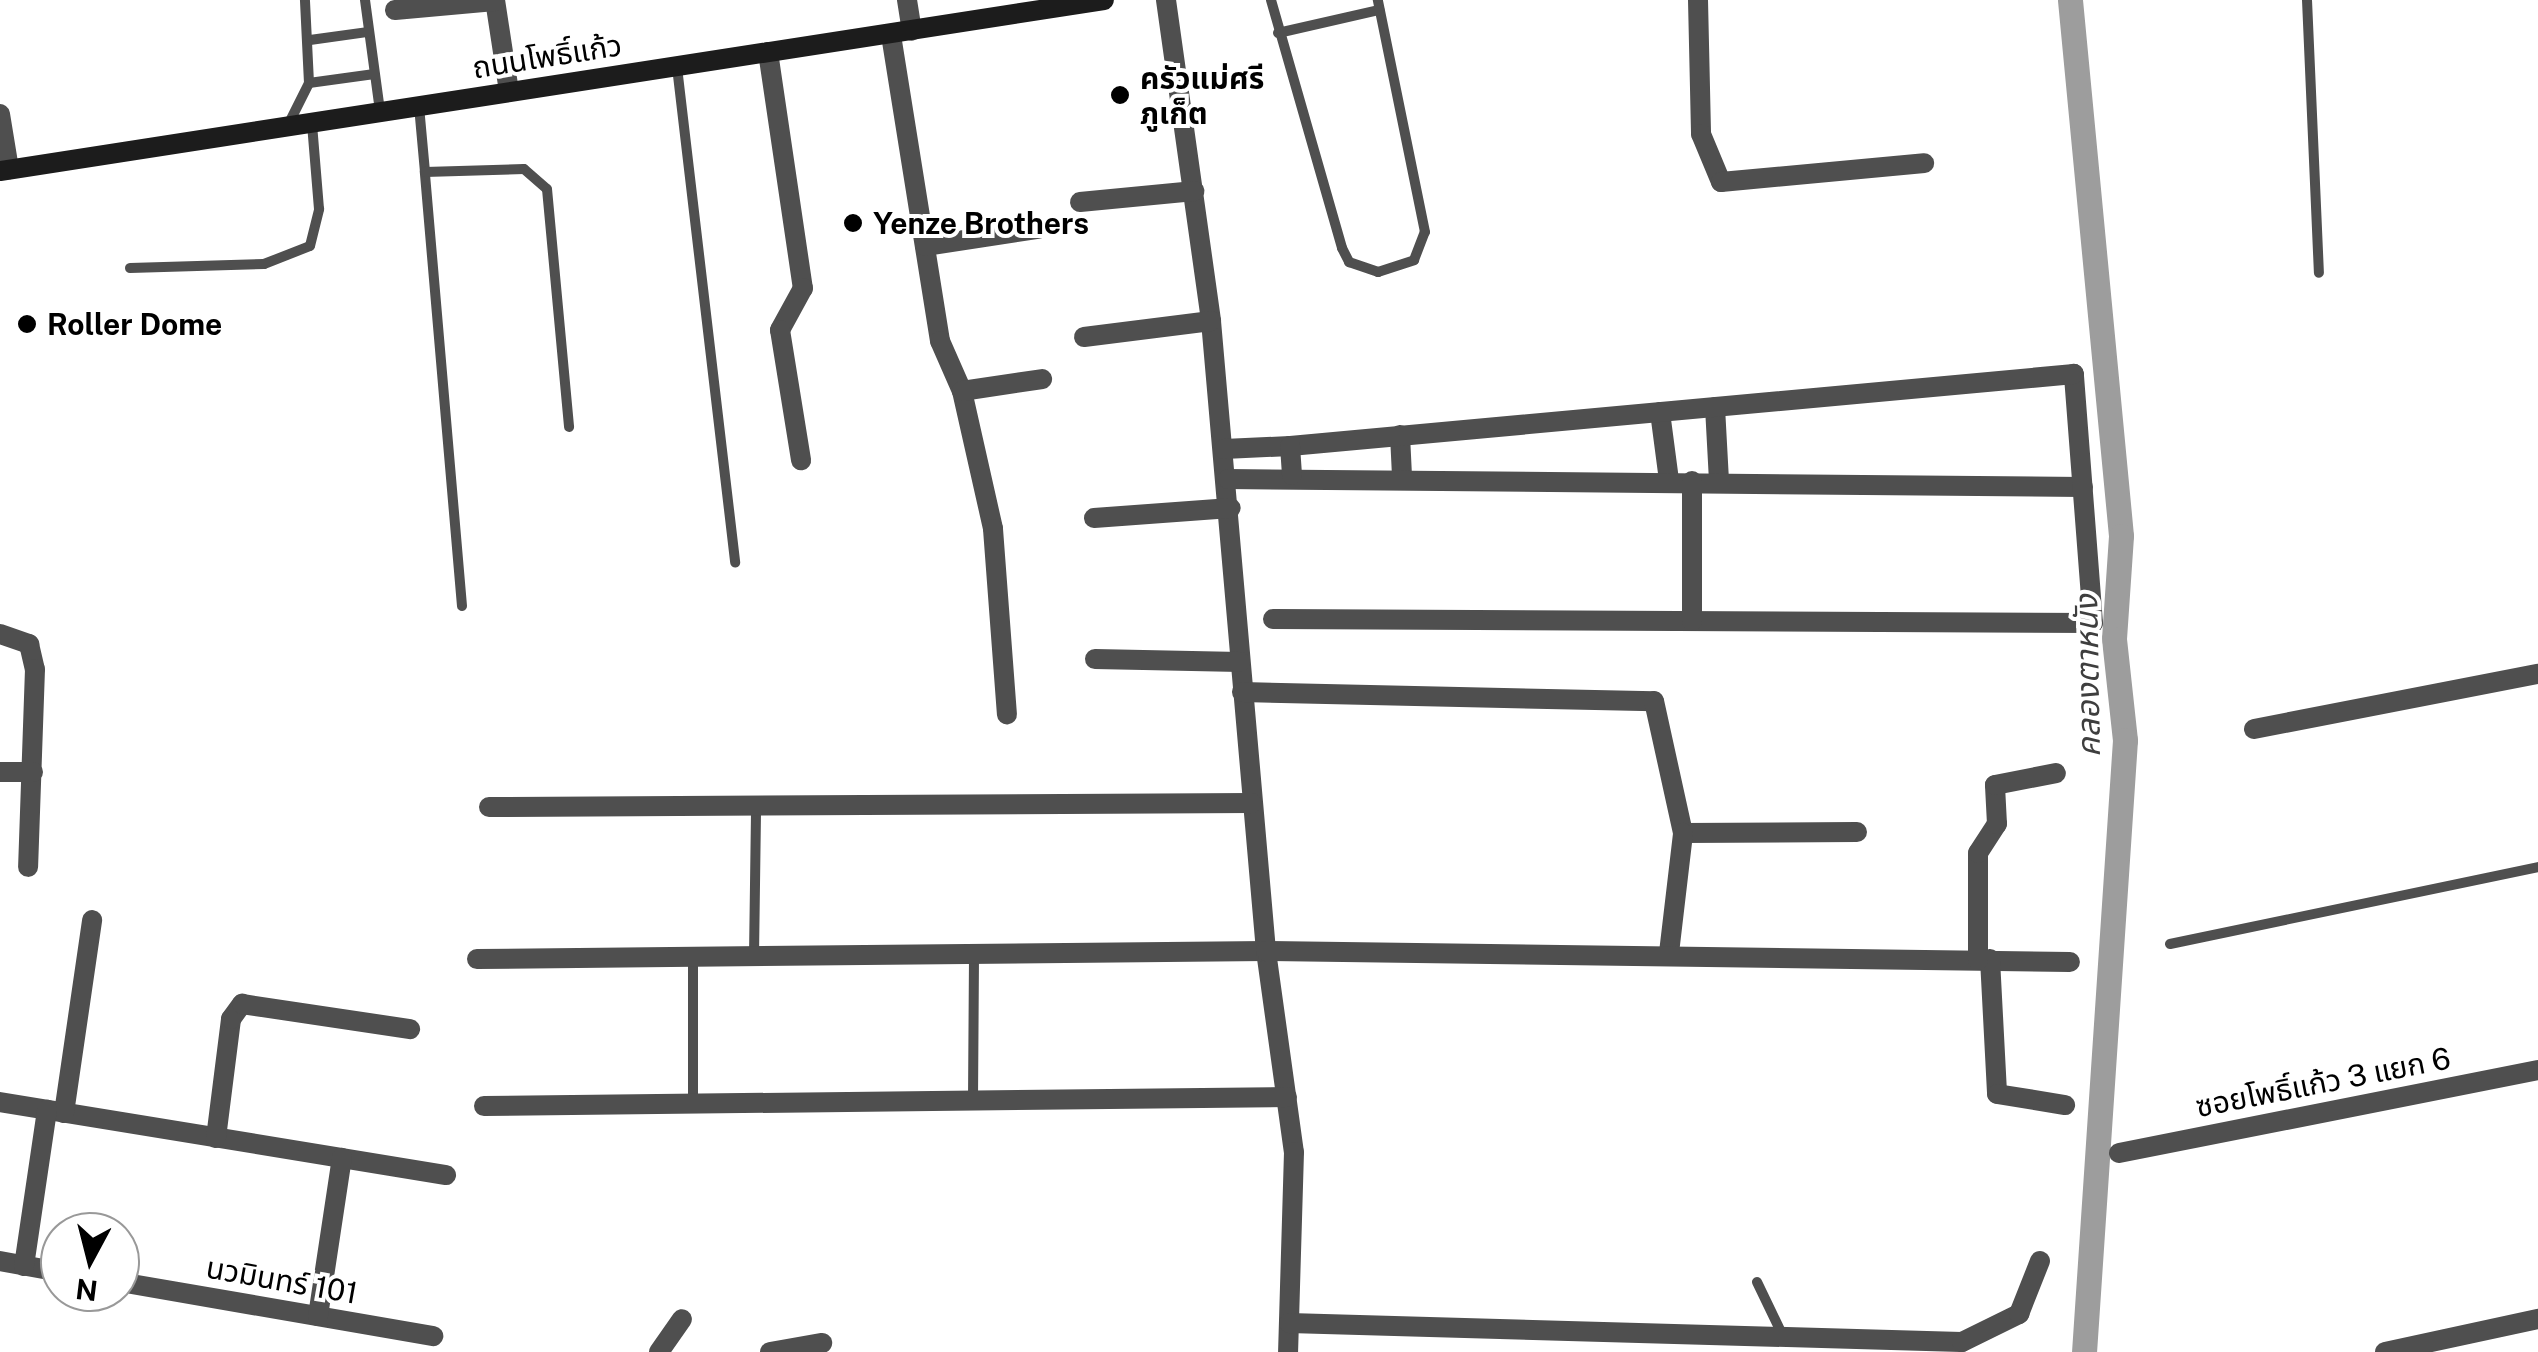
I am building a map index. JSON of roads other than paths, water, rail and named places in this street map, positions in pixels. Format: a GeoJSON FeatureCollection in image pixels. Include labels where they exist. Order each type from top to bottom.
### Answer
{"type":"FeatureCollection","features":[{"type":"Feature","properties":{"kind":"street"},"geometry":{"type":"LineString","coordinates":[[906,0],[912,31]]}},
{"type":"Feature","properties":{"kind":"street"},"geometry":{"type":"LineString","coordinates":[[1166,0],[1212,321],[1266,951],[1288,1097],[1295,1180],[1288,1352]]}},
{"type":"Feature","properties":{"kind":"street"},"geometry":{"type":"LineString","coordinates":[[1698,0],[1701,134],[1721,182],[1924,163]]}},
{"type":"Feature","properties":{"kind":"street"},"geometry":{"type":"LineString","coordinates":[[395,10],[495,1],[508,92]]}},
{"type":"Feature","properties":{"kind":"street","name":"ถนนโพธิ์แก้ว"},"geometry":{"type":"LineString","coordinates":[[5,170],[1094,1]]}},
{"type":"Feature","properties":{"kind":"street"},"geometry":{"type":"LineString","coordinates":[[890,34],[940,340],[962,391],[993,529],[1007,714]]}},
{"type":"Feature","properties":{"kind":"street"},"geometry":{"type":"LineString","coordinates":[[768,52],[803,288],[780,330],[802,460]]}},
{"type":"Feature","properties":{"kind":"street"},"geometry":{"type":"LineString","coordinates":[[0,114],[5,170]]}},
{"type":"Feature","properties":{"kind":"street"},"geometry":{"type":"LineString","coordinates":[[1080,202],[1194,191]]}},
{"type":"Feature","properties":{"kind":"street"},"geometry":{"type":"LineString","coordinates":[[925,246],[1038,229]]}},
{"type":"Feature","properties":{"kind":"street"},"geometry":{"type":"LineString","coordinates":[[1084,337],[1212,321]]}},
{"type":"Feature","properties":{"kind":"street"},"geometry":{"type":"LineString","coordinates":[[1224,448],[1290,446],[2074,374],[2093,623],[1273,619]]}},
{"type":"Feature","properties":{"kind":"street"},"geometry":{"type":"LineString","coordinates":[[962,391],[1042,379]]}},
{"type":"Feature","properties":{"kind":"street"},"geometry":{"type":"LineString","coordinates":[[1715,407],[1719,481]]}},
{"type":"Feature","properties":{"kind":"street"},"geometry":{"type":"LineString","coordinates":[[1660,412],[1669,480]]}},
{"type":"Feature","properties":{"kind":"street"},"geometry":{"type":"LineString","coordinates":[[1400,436],[1402,476]]}},
{"type":"Feature","properties":{"kind":"street"},"geometry":{"type":"LineString","coordinates":[[1290,446],[1292,475]]}},
{"type":"Feature","properties":{"kind":"street"},"geometry":{"type":"LineString","coordinates":[[1228,479],[1292,475],[2083,486]]}},
{"type":"Feature","properties":{"kind":"street"},"geometry":{"type":"LineString","coordinates":[[1692,481],[1692,621]]}},
{"type":"Feature","properties":{"kind":"street"},"geometry":{"type":"LineString","coordinates":[[1094,518],[1230,508]]}},
{"type":"Feature","properties":{"kind":"street"},"geometry":{"type":"LineString","coordinates":[[0,634],[29,644],[35,669],[28,867]]}},
{"type":"Feature","properties":{"kind":"street"},"geometry":{"type":"LineString","coordinates":[[1095,660],[1240,662]]}},
{"type":"Feature","properties":{"kind":"street"},"geometry":{"type":"LineString","coordinates":[[2254,729],[2538,674]]}},
{"type":"Feature","properties":{"kind":"street"},"geometry":{"type":"LineString","coordinates":[[1242,692],[1654,702],[1683,833],[1669,953]]}},
{"type":"Feature","properties":{"kind":"street"},"geometry":{"type":"LineString","coordinates":[[0,772],[33,772]]}},
{"type":"Feature","properties":{"kind":"street"},"geometry":{"type":"LineString","coordinates":[[2056,773],[1996,785],[1997,824],[1978,853],[1996,1094],[2065,1106]]}},
{"type":"Feature","properties":{"kind":"street"},"geometry":{"type":"LineString","coordinates":[[489,807],[1252,803]]}},
{"type":"Feature","properties":{"kind":"street"},"geometry":{"type":"LineString","coordinates":[[1683,833],[1858,832]]}},
{"type":"Feature","properties":{"kind":"street"},"geometry":{"type":"LineString","coordinates":[[24,1266],[92,920]]}},
{"type":"Feature","properties":{"kind":"street"},"geometry":{"type":"LineString","coordinates":[[478,958],[1266,951],[1669,953],[2070,962]]}},
{"type":"Feature","properties":{"kind":"street"},"geometry":{"type":"LineString","coordinates":[[216,1138],[238,1007],[410,1029]]}},
{"type":"Feature","properties":{"kind":"street","name":"ซอยโพธิ์แก้ว 3 แยก 6"},"geometry":{"type":"LineString","coordinates":[[2119,1153],[2538,1070]]}},
{"type":"Feature","properties":{"kind":"street"},"geometry":{"type":"LineString","coordinates":[[484,1106],[1288,1097]]}},
{"type":"Feature","properties":{"kind":"street"},"geometry":{"type":"LineString","coordinates":[[0,1102],[446,1175]]}},
{"type":"Feature","properties":{"kind":"street"},"geometry":{"type":"LineString","coordinates":[[318,1316],[342,1158]]}},
{"type":"Feature","properties":{"kind":"street"},"geometry":{"type":"LineString","coordinates":[[0,1261],[40,1269]]}},
{"type":"Feature","properties":{"kind":"street"},"geometry":{"type":"LineString","coordinates":[[1289,1324],[1982,1338],[2019,1314],[2040,1261]]}},
{"type":"Feature","properties":{"kind":"street","name":"นวมินทร์ 101"},"geometry":{"type":"LineString","coordinates":[[140,1285],[433,1336]]}},
{"type":"Feature","properties":{"kind":"street"},"geometry":{"type":"LineString","coordinates":[[660,1352],[682,1319]]}},
{"type":"Feature","properties":{"kind":"street"},"geometry":{"type":"LineString","coordinates":[[2385,1352],[2538,1319]]}},
{"type":"Feature","properties":{"kind":"street"},"geometry":{"type":"LineString","coordinates":[[770,1352],[822,1343]]}},
{"type":"Feature","properties":{"kind":"lane"},"geometry":{"type":"LineString","coordinates":[[287,126],[308,83],[310,40],[305,0]]}},
{"type":"Feature","properties":{"kind":"lane"},"geometry":{"type":"LineString","coordinates":[[365,0],[380,111]]}},
{"type":"Feature","properties":{"kind":"lane"},"geometry":{"type":"LineString","coordinates":[[1270,0],[1278,32],[1342,248],[1362,268],[1399,268],[1423,248],[1425,232],[1378,5],[1278,32]]}},
{"type":"Feature","properties":{"kind":"lane"},"geometry":{"type":"LineString","coordinates":[[2307,0],[2318,273]]}},
{"type":"Feature","properties":{"kind":"lane"},"geometry":{"type":"LineString","coordinates":[[310,40],[368,32]]}},
{"type":"Feature","properties":{"kind":"lane"},"geometry":{"type":"LineString","coordinates":[[677,66],[735,563]]}},
{"type":"Feature","properties":{"kind":"lane"},"geometry":{"type":"LineString","coordinates":[[308,83],[374,74]]}},
{"type":"Feature","properties":{"kind":"lane"},"geometry":{"type":"LineString","coordinates":[[418,106],[462,606]]}},
{"type":"Feature","properties":{"kind":"lane"},"geometry":{"type":"LineString","coordinates":[[130,268],[264,264],[310,246],[320,210],[312,122]]}},
{"type":"Feature","properties":{"kind":"lane"},"geometry":{"type":"LineString","coordinates":[[425,172],[524,169],[547,189],[570,427]]}},
{"type":"Feature","properties":{"kind":"lane"},"geometry":{"type":"LineString","coordinates":[[754,957],[756,805]]}},
{"type":"Feature","properties":{"kind":"lane"},"geometry":{"type":"LineString","coordinates":[[2170,944],[2538,867]]}},
{"type":"Feature","properties":{"kind":"lane"},"geometry":{"type":"LineString","coordinates":[[973,1100],[974,956]]}},
{"type":"Feature","properties":{"kind":"lane"},"geometry":{"type":"LineString","coordinates":[[693,958],[693,1101]]}},
{"type":"Feature","properties":{"kind":"lane"},"geometry":{"type":"LineString","coordinates":[[1757,1282],[1784,1337]]}},
{"type":"Feature","properties":{"kind":"waterway","name":"คลองตาหนัง"},"geometry":{"type":"LineString","coordinates":[[2070,0],[2121,536],[2114,639],[2125,740],[2084,1352]]}},
{"type":"Feature","properties":{"kind":"place","name":"ครัวแม่ศรี ภูเก็ต"},"geometry":{"type":"Point","coordinates":[1120,95]}},
{"type":"Feature","properties":{"kind":"place","name":"Yenze Brothers"},"geometry":{"type":"Point","coordinates":[853,223]}},
{"type":"Feature","properties":{"kind":"place","name":"Roller Dome"},"geometry":{"type":"Point","coordinates":[27,324]}}]}
